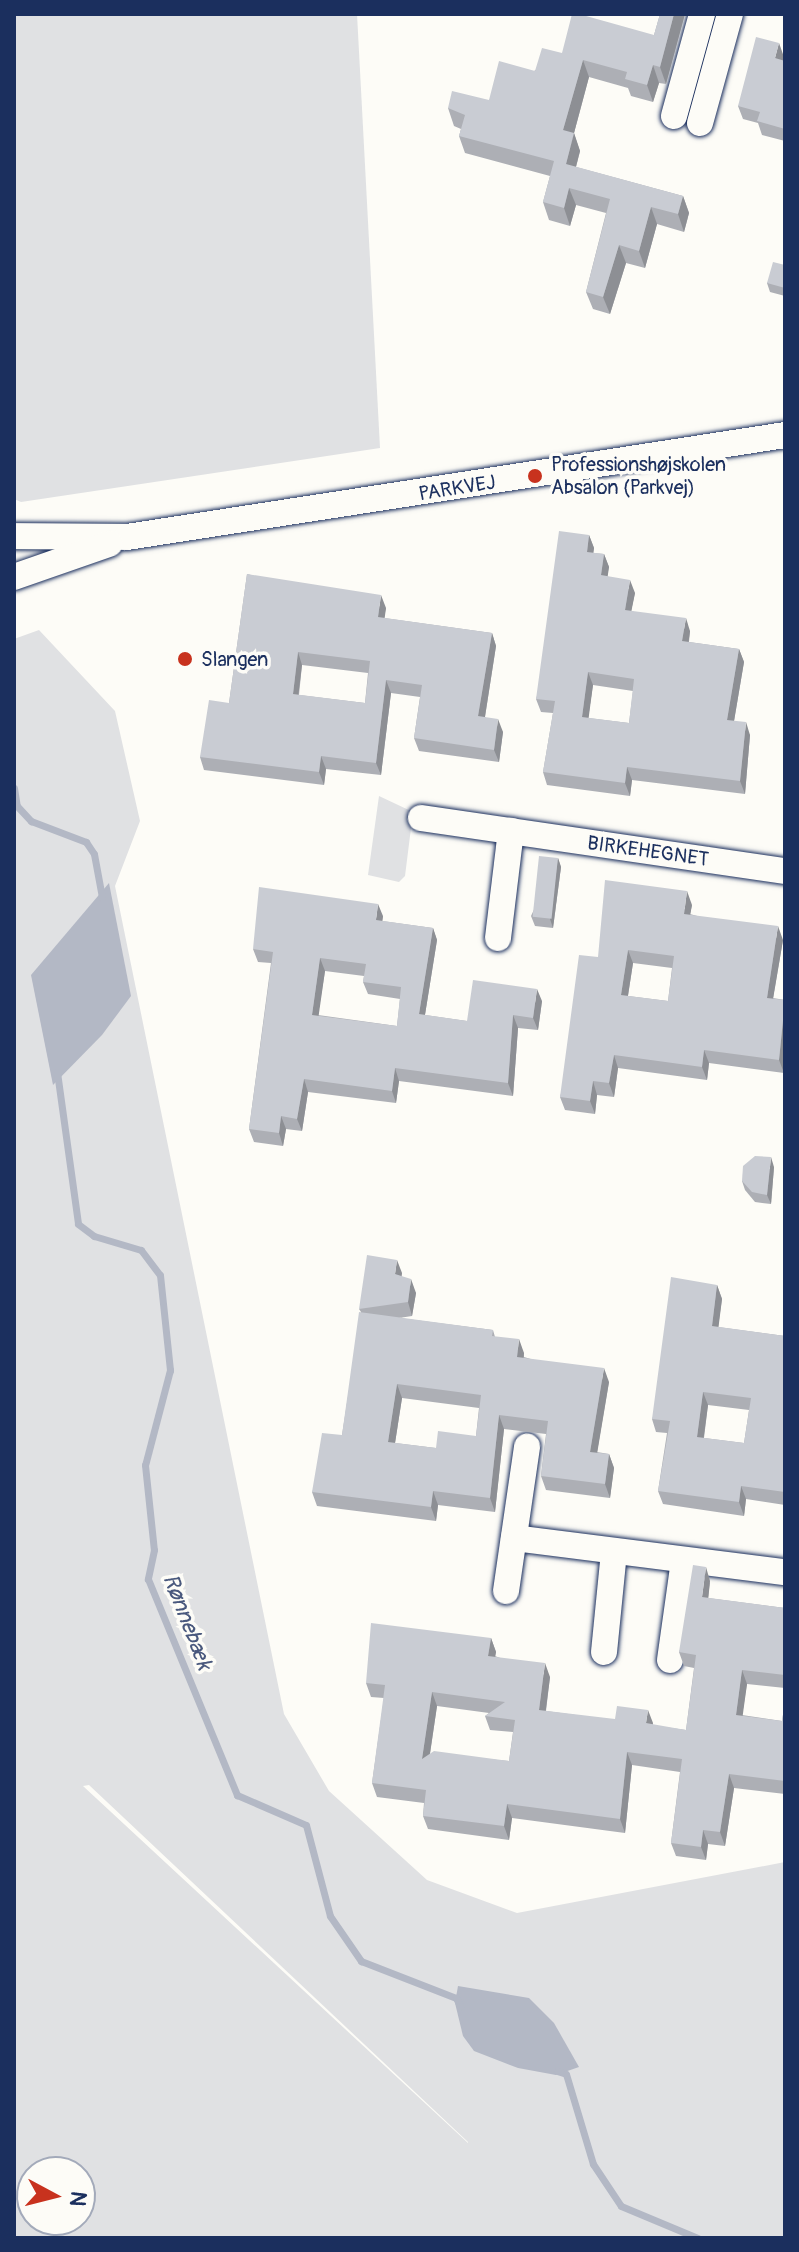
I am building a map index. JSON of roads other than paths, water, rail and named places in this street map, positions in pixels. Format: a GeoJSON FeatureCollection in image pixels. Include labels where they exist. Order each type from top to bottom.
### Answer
{"type":"FeatureCollection","features":[{"type":"Feature","properties":{"kind":"street"},"geometry":{"type":"LineString","coordinates":[[674,116],[702,14]]}},
{"type":"Feature","properties":{"kind":"street"},"geometry":{"type":"LineString","coordinates":[[700,123],[730,14]]}},
{"type":"Feature","properties":{"kind":"street","name":"PARKVEJ"},"geometry":{"type":"LineString","coordinates":[[14,536],[127,537],[785,435]]}},
{"type":"Feature","properties":{"kind":"street","name":"PARKVEJ"},"geometry":{"type":"LineString","coordinates":[[14,577],[127,537]]}},
{"type":"Feature","properties":{"kind":"street","name":"BIRKEHEGNET"},"geometry":{"type":"LineString","coordinates":[[421,818],[785,871]]}},
{"type":"Feature","properties":{"kind":"street"},"geometry":{"type":"LineString","coordinates":[[498,938],[511,831]]}},
{"type":"Feature","properties":{"kind":"street"},"geometry":{"type":"LineString","coordinates":[[506,1591],[527,1447]]}},
{"type":"Feature","properties":{"kind":"street"},"geometry":{"type":"LineString","coordinates":[[514,1538],[785,1572]]}},
{"type":"Feature","properties":{"kind":"street"},"geometry":{"type":"LineString","coordinates":[[604,1652],[614,1551]]}},
{"type":"Feature","properties":{"kind":"street"},"geometry":{"type":"LineString","coordinates":[[670,1660],[684,1560]]}},
{"type":"Feature","properties":{"kind":"waterway","name":"Rønnebæk"},"geometry":{"type":"LineString","coordinates":[[14,788],[17,806],[31,821],[86,842],[94,854],[102,897]]}},
{"type":"Feature","properties":{"kind":"waterway","name":"Rønnebæk"},"geometry":{"type":"LineString","coordinates":[[57,1072],[78,1224],[94,1236],[141,1250],[160,1275],[170,1370],[145,1465],[154,1550],[148,1579],[237,1795],[306,1825],[330,1916],[361,1961],[456,1998],[460,2006]]}},
{"type":"Feature","properties":{"kind":"waterway","name":"Rønnebæk"},"geometry":{"type":"LineString","coordinates":[[557,2071],[566,2074],[593,2164],[621,2206],[698,2238]]}},
{"type":"Feature","properties":{"kind":"place","name":"Professionshøjskolen Absalon (Parkvej)"},"geometry":{"type":"Point","coordinates":[535,476]}},
{"type":"Feature","properties":{"kind":"place","name":"Slangen"},"geometry":{"type":"Point","coordinates":[185,659]}}]}
